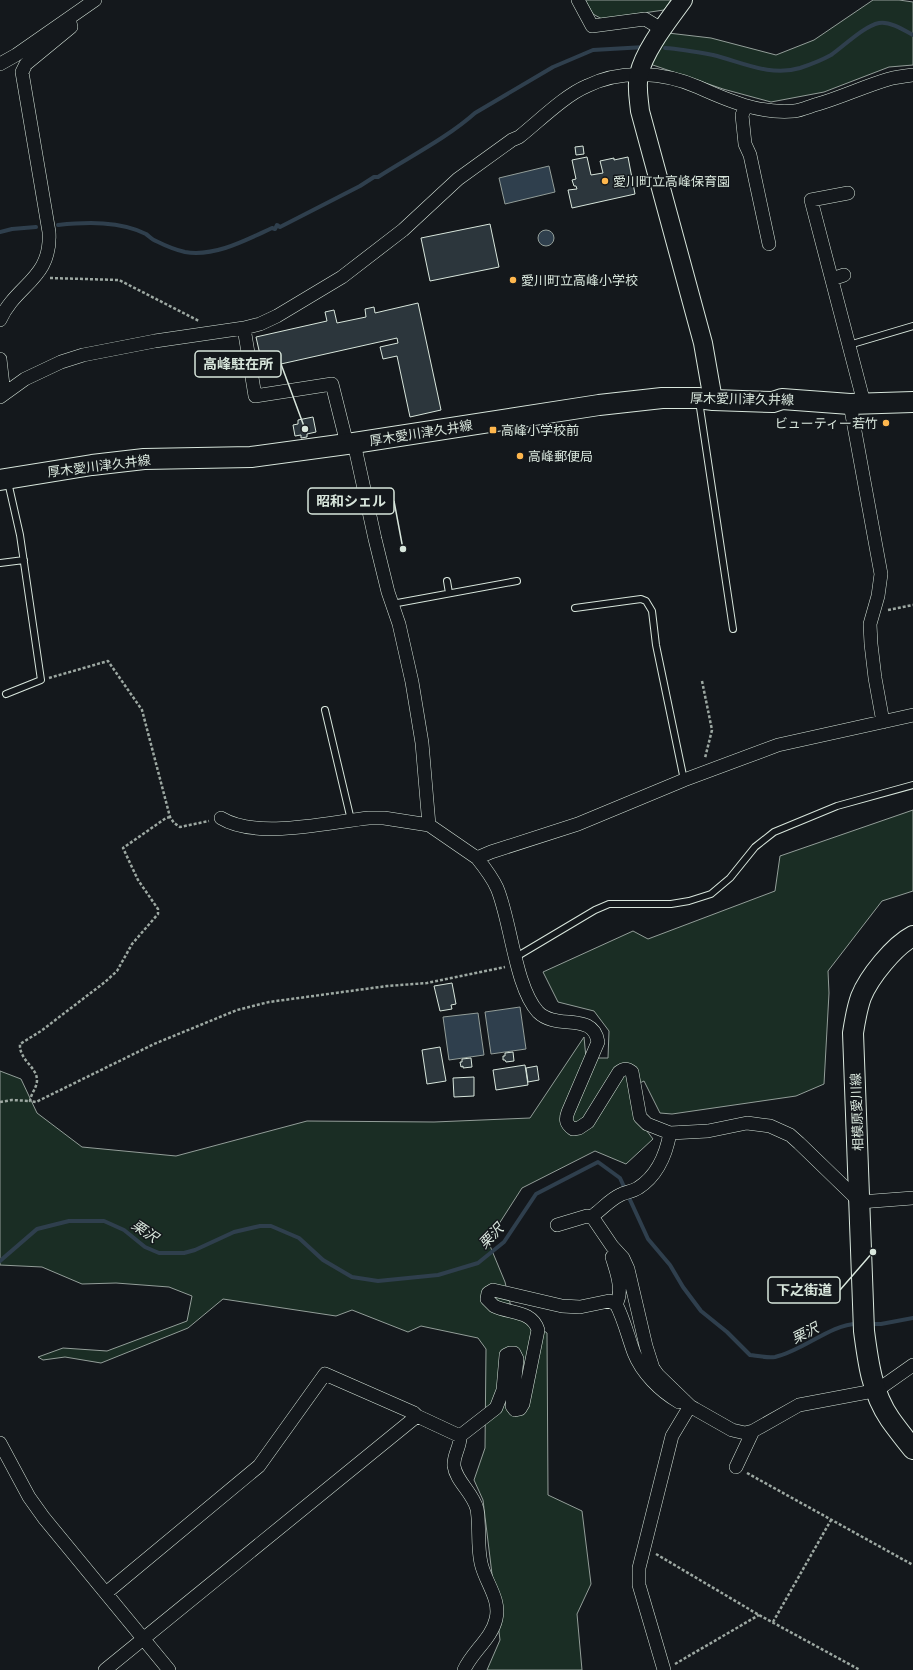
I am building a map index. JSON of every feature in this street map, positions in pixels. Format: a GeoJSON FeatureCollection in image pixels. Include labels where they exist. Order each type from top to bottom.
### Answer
{"type":"FeatureCollection","features":[{"type":"Feature","properties":{"kind":"main road","name":"厚木愛川津久井線"},"geometry":{"type":"LineString","coordinates":[[4,479],[92,464],[144,459],[251,457],[350,444],[599,405],[662,398],[772,402],[782,399],[857,403],[913,402]]}},
{"type":"Feature","properties":{"kind":"main road","name":"相模原愛川線"},"geometry":{"type":"LineString","coordinates":[[876,1391],[868,1366],[864,1331],[854,1033],[856,1014],[862,995],[879,967],[893,951],[913,936]]}},
{"type":"Feature","properties":{"kind":"main road"},"geometry":{"type":"LineString","coordinates":[[876,1391],[890,1419],[913,1449]]}},
{"type":"Feature","properties":{"kind":"street"},"geometry":{"type":"LineString","coordinates":[[0,64],[16,56],[95,0]]}},
{"type":"Feature","properties":{"kind":"street"},"geometry":{"type":"LineString","coordinates":[[578,0],[592,26],[645,19],[662,30]]}},
{"type":"Feature","properties":{"kind":"street"},"geometry":{"type":"LineString","coordinates":[[683,0],[662,30],[648,54],[639,75],[638,95],[640,111],[703,343],[706,399]]}},
{"type":"Feature","properties":{"kind":"street"},"geometry":{"type":"LineString","coordinates":[[0,320],[8,304],[35,278],[44,263],[50,239],[22,72],[26,64],[71,27],[69,18]]}},
{"type":"Feature","properties":{"kind":"street"},"geometry":{"type":"LineString","coordinates":[[2,396],[25,378],[83,355],[155,341],[244,328],[260,324],[277,316],[342,277],[404,230],[458,179],[512,140],[519,137],[574,93],[600,80],[617,76],[652,75],[688,83],[730,102],[758,109],[795,111],[834,100],[889,79],[913,75]]}},
{"type":"Feature","properties":{"kind":"street"},"geometry":{"type":"LineString","coordinates":[[746,106],[742,116],[745,144],[750,154],[769,244]]}},
{"type":"Feature","properties":{"kind":"street"},"geometry":{"type":"LineString","coordinates":[[848,193],[811,200],[849,345],[881,574],[874,613],[870,624],[875,678],[883,722]]}},
{"type":"Feature","properties":{"kind":"street"},"geometry":{"type":"LineString","coordinates":[[832,279],[844,275]]}},
{"type":"Feature","properties":{"kind":"street"},"geometry":{"type":"LineString","coordinates":[[244,328],[256,396],[332,384],[350,444],[392,604],[399,624],[412,682],[422,743],[429,825]]}},
{"type":"Feature","properties":{"kind":"street"},"geometry":{"type":"LineString","coordinates":[[0,359],[2,396]]}},
{"type":"Feature","properties":{"kind":"street"},"geometry":{"type":"LineString","coordinates":[[477,858],[491,852],[578,824],[704,772],[778,745],[913,715]]}},
{"type":"Feature","properties":{"kind":"street"},"geometry":{"type":"LineString","coordinates":[[221,818],[228,823],[265,830],[351,820],[384,818],[429,825],[477,858],[492,876],[498,890],[516,958],[532,1004],[539,1013],[552,1020],[589,1026],[596,1034],[598,1042],[566,1119],[567,1125],[573,1130],[588,1122],[619,1072],[623,1069],[628,1069],[632,1072],[640,1117],[647,1124],[670,1133],[708,1131],[747,1123],[770,1126],[790,1135],[860,1202],[913,1198]]}},
{"type":"Feature","properties":{"kind":"street"},"geometry":{"type":"LineString","coordinates":[[593,1218],[595,1214],[619,1195],[637,1189],[652,1176],[657,1170],[668,1145],[670,1133]]}},
{"type":"Feature","properties":{"kind":"street"},"geometry":{"type":"LineString","coordinates":[[557,1225],[587,1216],[593,1218],[616,1251],[623,1258],[628,1269],[646,1346],[653,1368],[658,1375],[687,1403],[732,1430],[746,1432],[753,1431],[798,1405],[876,1391],[913,1365]]}},
{"type":"Feature","properties":{"kind":"street"},"geometry":{"type":"LineString","coordinates":[[616,1251],[612,1257],[618,1276],[619,1299],[616,1304]]}},
{"type":"Feature","properties":{"kind":"street"},"geometry":{"type":"LineString","coordinates":[[460,1436],[496,1408],[503,1390],[506,1355],[510,1352],[514,1353],[517,1359],[512,1406],[514,1410],[520,1409],[523,1404],[538,1330],[536,1322],[530,1317],[494,1305],[487,1299],[488,1293],[493,1290],[562,1306],[580,1307],[609,1301],[616,1304],[639,1364],[654,1383],[669,1396],[679,1402],[687,1403]]}},
{"type":"Feature","properties":{"kind":"street"},"geometry":{"type":"LineString","coordinates":[[106,1593],[259,1466],[325,1374],[414,1413],[417,1416],[460,1436]]}},
{"type":"Feature","properties":{"kind":"street"},"geometry":{"type":"LineString","coordinates":[[667,1668],[639,1585],[639,1568],[672,1436],[687,1403]]}},
{"type":"Feature","properties":{"kind":"street"},"geometry":{"type":"LineString","coordinates":[[105,1670],[417,1416]]}},
{"type":"Feature","properties":{"kind":"street"},"geometry":{"type":"LineString","coordinates":[[736,1467],[753,1431]]}},
{"type":"Feature","properties":{"kind":"street"},"geometry":{"type":"LineString","coordinates":[[460,1436],[461,1441],[454,1465],[456,1473],[469,1492],[477,1508],[481,1563],[493,1594],[496,1609],[496,1619],[491,1631],[467,1663],[464,1670]]}},
{"type":"Feature","properties":{"kind":"street"},"geometry":{"type":"LineString","coordinates":[[0,1443],[29,1497],[44,1518],[169,1670]]}},
{"type":"Feature","properties":{"kind":"lane"},"geometry":{"type":"LineString","coordinates":[[849,345],[913,326]]}},
{"type":"Feature","properties":{"kind":"lane"},"geometry":{"type":"LineString","coordinates":[[706,399],[733,629]]}},
{"type":"Feature","properties":{"kind":"lane"},"geometry":{"type":"LineString","coordinates":[[4,479],[20,535],[41,680],[6,694]]}},
{"type":"Feature","properties":{"kind":"lane"},"geometry":{"type":"LineString","coordinates":[[0,563],[24,560]]}},
{"type":"Feature","properties":{"kind":"lane"},"geometry":{"type":"LineString","coordinates":[[447,581],[449,593]]}},
{"type":"Feature","properties":{"kind":"lane"},"geometry":{"type":"LineString","coordinates":[[392,604],[518,581]]}},
{"type":"Feature","properties":{"kind":"lane"},"geometry":{"type":"LineString","coordinates":[[575,608],[641,599],[646,601],[648,604],[652,611],[656,645],[684,780]]}},
{"type":"Feature","properties":{"kind":"lane"},"geometry":{"type":"LineString","coordinates":[[325,710],[351,820]]}},
{"type":"Feature","properties":{"kind":"lane"},"geometry":{"type":"LineString","coordinates":[[516,958],[595,910],[609,904],[671,904],[689,901],[711,894],[730,878],[755,847],[774,832],[838,806],[913,785]]}},
{"type":"Feature","properties":{"kind":"path"},"geometry":{"type":"LineString","coordinates":[[35,278],[119,280],[193,317],[217,332]]}},
{"type":"Feature","properties":{"kind":"path"},"geometry":{"type":"LineString","coordinates":[[874,613],[913,605]]}},
{"type":"Feature","properties":{"kind":"path"},"geometry":{"type":"LineString","coordinates":[[41,680],[108,660],[142,710],[170,817],[174,823],[180,827],[221,818]]}},
{"type":"Feature","properties":{"kind":"path"},"geometry":{"type":"LineString","coordinates":[[702,681],[712,730],[702,767],[704,772]]}},
{"type":"Feature","properties":{"kind":"path"},"geometry":{"type":"LineString","coordinates":[[30,1101],[30,1094],[37,1080],[35,1073],[26,1061],[20,1049],[20,1044],[41,1031],[117,971],[132,944],[158,914],[158,909],[138,880],[123,848],[166,818],[170,817]]}},
{"type":"Feature","properties":{"kind":"path"},"geometry":{"type":"LineString","coordinates":[[0,1102],[12,1100],[36,1102],[154,1044],[237,1010],[269,1002],[387,986],[427,983],[505,967],[516,958]]}},
{"type":"Feature","properties":{"kind":"path"},"geometry":{"type":"LineString","coordinates":[[736,1467],[913,1566]]}},
{"type":"Feature","properties":{"kind":"path"},"geometry":{"type":"LineString","coordinates":[[773,1622],[831,1520]]}},
{"type":"Feature","properties":{"kind":"path"},"geometry":{"type":"LineString","coordinates":[[644,1547],[759,1615],[860,1670]]}},
{"type":"Feature","properties":{"kind":"path"},"geometry":{"type":"LineString","coordinates":[[667,1668],[759,1615]]}},
{"type":"Feature","properties":{"kind":"green space"},"geometry":{"type":"Polygon","coordinates":[[[585,0],[671,0],[664,10],[602,19],[593,14],[585,0]]]}},
{"type":"Feature","properties":{"kind":"green space"},"geometry":{"type":"Polygon","coordinates":[[[873,0],[899,0],[913,2],[913,65],[889,67],[824,92],[771,102],[723,89],[647,63],[668,33],[711,38],[776,55],[814,40],[873,0]]]}},
{"type":"Feature","properties":{"kind":"green space"},"geometry":{"type":"Polygon","coordinates":[[[913,810],[913,891],[882,901],[828,971],[829,993],[824,1084],[796,1096],[672,1114],[660,1113],[644,1081],[629,1088],[640,1122],[653,1139],[626,1164],[595,1151],[522,1188],[488,1241],[505,1282],[511,1307],[547,1333],[548,1495],[582,1511],[591,1584],[577,1614],[582,1670],[487,1670],[500,1640],[483,1500],[474,1480],[485,1448],[486,1349],[478,1338],[421,1326],[408,1332],[352,1310],[336,1316],[223,1299],[188,1328],[101,1363],[65,1357],[43,1360],[38,1357],[63,1348],[107,1351],[187,1321],[192,1296],[169,1287],[116,1283],[82,1284],[42,1267],[0,1265],[0,1071],[21,1079],[37,1113],[82,1147],[176,1156],[307,1121],[434,1122],[530,1118],[584,1037],[586,1058],[608,1058],[609,1031],[594,1011],[558,1002],[543,972],[633,931],[648,939],[775,891],[780,856],[913,810]]]}},
{"type":"Feature","properties":{"kind":"water"},"geometry":{"type":"Polygon","coordinates":[[[549,166],[555,192],[505,204],[499,178],[549,166]]]}},
{"type":"Feature","properties":{"kind":"water"},"geometry":{"type":"Polygon","coordinates":[[[546,230],[553,235],[554,238],[549,245],[546,246],[539,241],[538,238],[543,231],[546,230]]]}},
{"type":"Feature","properties":{"kind":"water"},"geometry":{"type":"Polygon","coordinates":[[[520,1007],[526,1049],[491,1054],[485,1012],[520,1007]]]}},
{"type":"Feature","properties":{"kind":"water"},"geometry":{"type":"Polygon","coordinates":[[[478,1013],[484,1055],[449,1060],[443,1017],[478,1013]]]}},
{"type":"Feature","properties":{"kind":"building"},"geometry":{"type":"Polygon","coordinates":[[[583,146],[584,154],[576,155],[575,147],[583,146]]]}},
{"type":"Feature","properties":{"kind":"building"},"geometry":{"type":"Polygon","coordinates":[[[587,157],[591,175],[603,173],[600,161],[628,157],[635,194],[572,208],[568,190],[577,189],[572,180],[576,179],[572,160],[587,157]]]}},
{"type":"Feature","properties":{"kind":"building"},"geometry":{"type":"Polygon","coordinates":[[[490,224],[499,267],[430,281],[421,238],[490,224]]]}},
{"type":"Feature","properties":{"kind":"building"},"geometry":{"type":"Polygon","coordinates":[[[418,303],[441,410],[410,417],[397,356],[383,359],[380,347],[398,343],[397,338],[263,368],[256,337],[327,321],[325,312],[334,310],[337,323],[366,317],[365,309],[374,307],[375,313],[418,303]]]}},
{"type":"Feature","properties":{"kind":"building"},"geometry":{"type":"Polygon","coordinates":[[[313,417],[316,432],[307,434],[307,437],[301,438],[301,435],[295,436],[293,425],[298,424],[298,420],[313,417]]]}},
{"type":"Feature","properties":{"kind":"building"},"geometry":{"type":"Polygon","coordinates":[[[452,983],[456,1004],[451,1005],[452,1009],[440,1011],[434,986],[452,983]]]}},
{"type":"Feature","properties":{"kind":"building"},"geometry":{"type":"Polygon","coordinates":[[[440,1047],[446,1081],[427,1084],[422,1050],[440,1047]]]}},
{"type":"Feature","properties":{"kind":"building"},"geometry":{"type":"Polygon","coordinates":[[[513,1052],[514,1061],[506,1062],[503,1060],[505,1053],[513,1052]]]}},
{"type":"Feature","properties":{"kind":"building"},"geometry":{"type":"Polygon","coordinates":[[[471,1058],[472,1067],[461,1067],[460,1062],[462,1062],[462,1059],[471,1058]]]}},
{"type":"Feature","properties":{"kind":"building"},"geometry":{"type":"Polygon","coordinates":[[[525,1065],[528,1085],[496,1090],[493,1070],[525,1065]]]}},
{"type":"Feature","properties":{"kind":"building"},"geometry":{"type":"Polygon","coordinates":[[[537,1066],[539,1080],[528,1082],[526,1068],[537,1066]]]}},
{"type":"Feature","properties":{"kind":"building"},"geometry":{"type":"Polygon","coordinates":[[[474,1077],[474,1096],[454,1097],[453,1078],[474,1077]]]}},
{"type":"Feature","properties":{"kind":"waterway"},"geometry":{"type":"LineString","coordinates":[[665,48],[713,55],[756,68],[778,71],[804,67],[827,57],[867,28],[879,23],[888,23],[913,35]]}},
{"type":"Feature","properties":{"kind":"waterway"},"geometry":{"type":"LineString","coordinates":[[58,225],[80,223],[114,225],[136,230],[146,234],[152,239],[185,252],[196,253],[219,250],[272,228],[275,229],[277,225],[280,227],[360,186],[374,177],[378,177],[440,139],[475,113],[553,67],[593,50],[645,47]]}},
{"type":"Feature","properties":{"kind":"waterway"},"geometry":{"type":"LineString","coordinates":[[0,232],[12,229],[36,227]]}},
{"type":"Feature","properties":{"kind":"waterway","name":"栗沢"},"geometry":{"type":"LineString","coordinates":[[0,1261],[37,1229],[69,1221],[104,1221],[124,1230],[145,1247],[159,1253],[184,1253],[195,1250],[234,1232],[260,1226],[271,1226],[299,1238],[323,1260],[352,1277],[378,1281],[438,1275],[478,1263],[504,1242],[536,1194],[598,1162],[620,1178],[648,1239],[670,1265],[683,1287],[701,1311],[727,1332],[750,1355],[775,1357],[796,1349],[837,1328],[857,1324]]}},
{"type":"Feature","properties":{"kind":"waterway","name":"栗沢"},"geometry":{"type":"LineString","coordinates":[[868,1324],[881,1324],[913,1318]]}},
{"type":"Feature","properties":{"kind":"place","name":"愛川町立高峰保育園"},"geometry":{"type":"Point","coordinates":[605,181]}},
{"type":"Feature","properties":{"kind":"place","name":"愛川町立高峰小学校"},"geometry":{"type":"Point","coordinates":[513,280]}},
{"type":"Feature","properties":{"kind":"place","name":"ビューティー若竹"},"geometry":{"type":"Point","coordinates":[886,423]}},
{"type":"Feature","properties":{"kind":"place","name":"高峰駐在所"},"geometry":{"type":"Point","coordinates":[305,429]}},
{"type":"Feature","properties":{"kind":"place","name":"高峰小学校前"},"geometry":{"type":"Point","coordinates":[493,430]}},
{"type":"Feature","properties":{"kind":"place","name":"高峰郵便局"},"geometry":{"type":"Point","coordinates":[520,456]}},
{"type":"Feature","properties":{"kind":"place","name":"昭和シェル"},"geometry":{"type":"Point","coordinates":[403,549]}},
{"type":"Feature","properties":{"kind":"place","name":"下之街道"},"geometry":{"type":"Point","coordinates":[873,1252]}}]}
